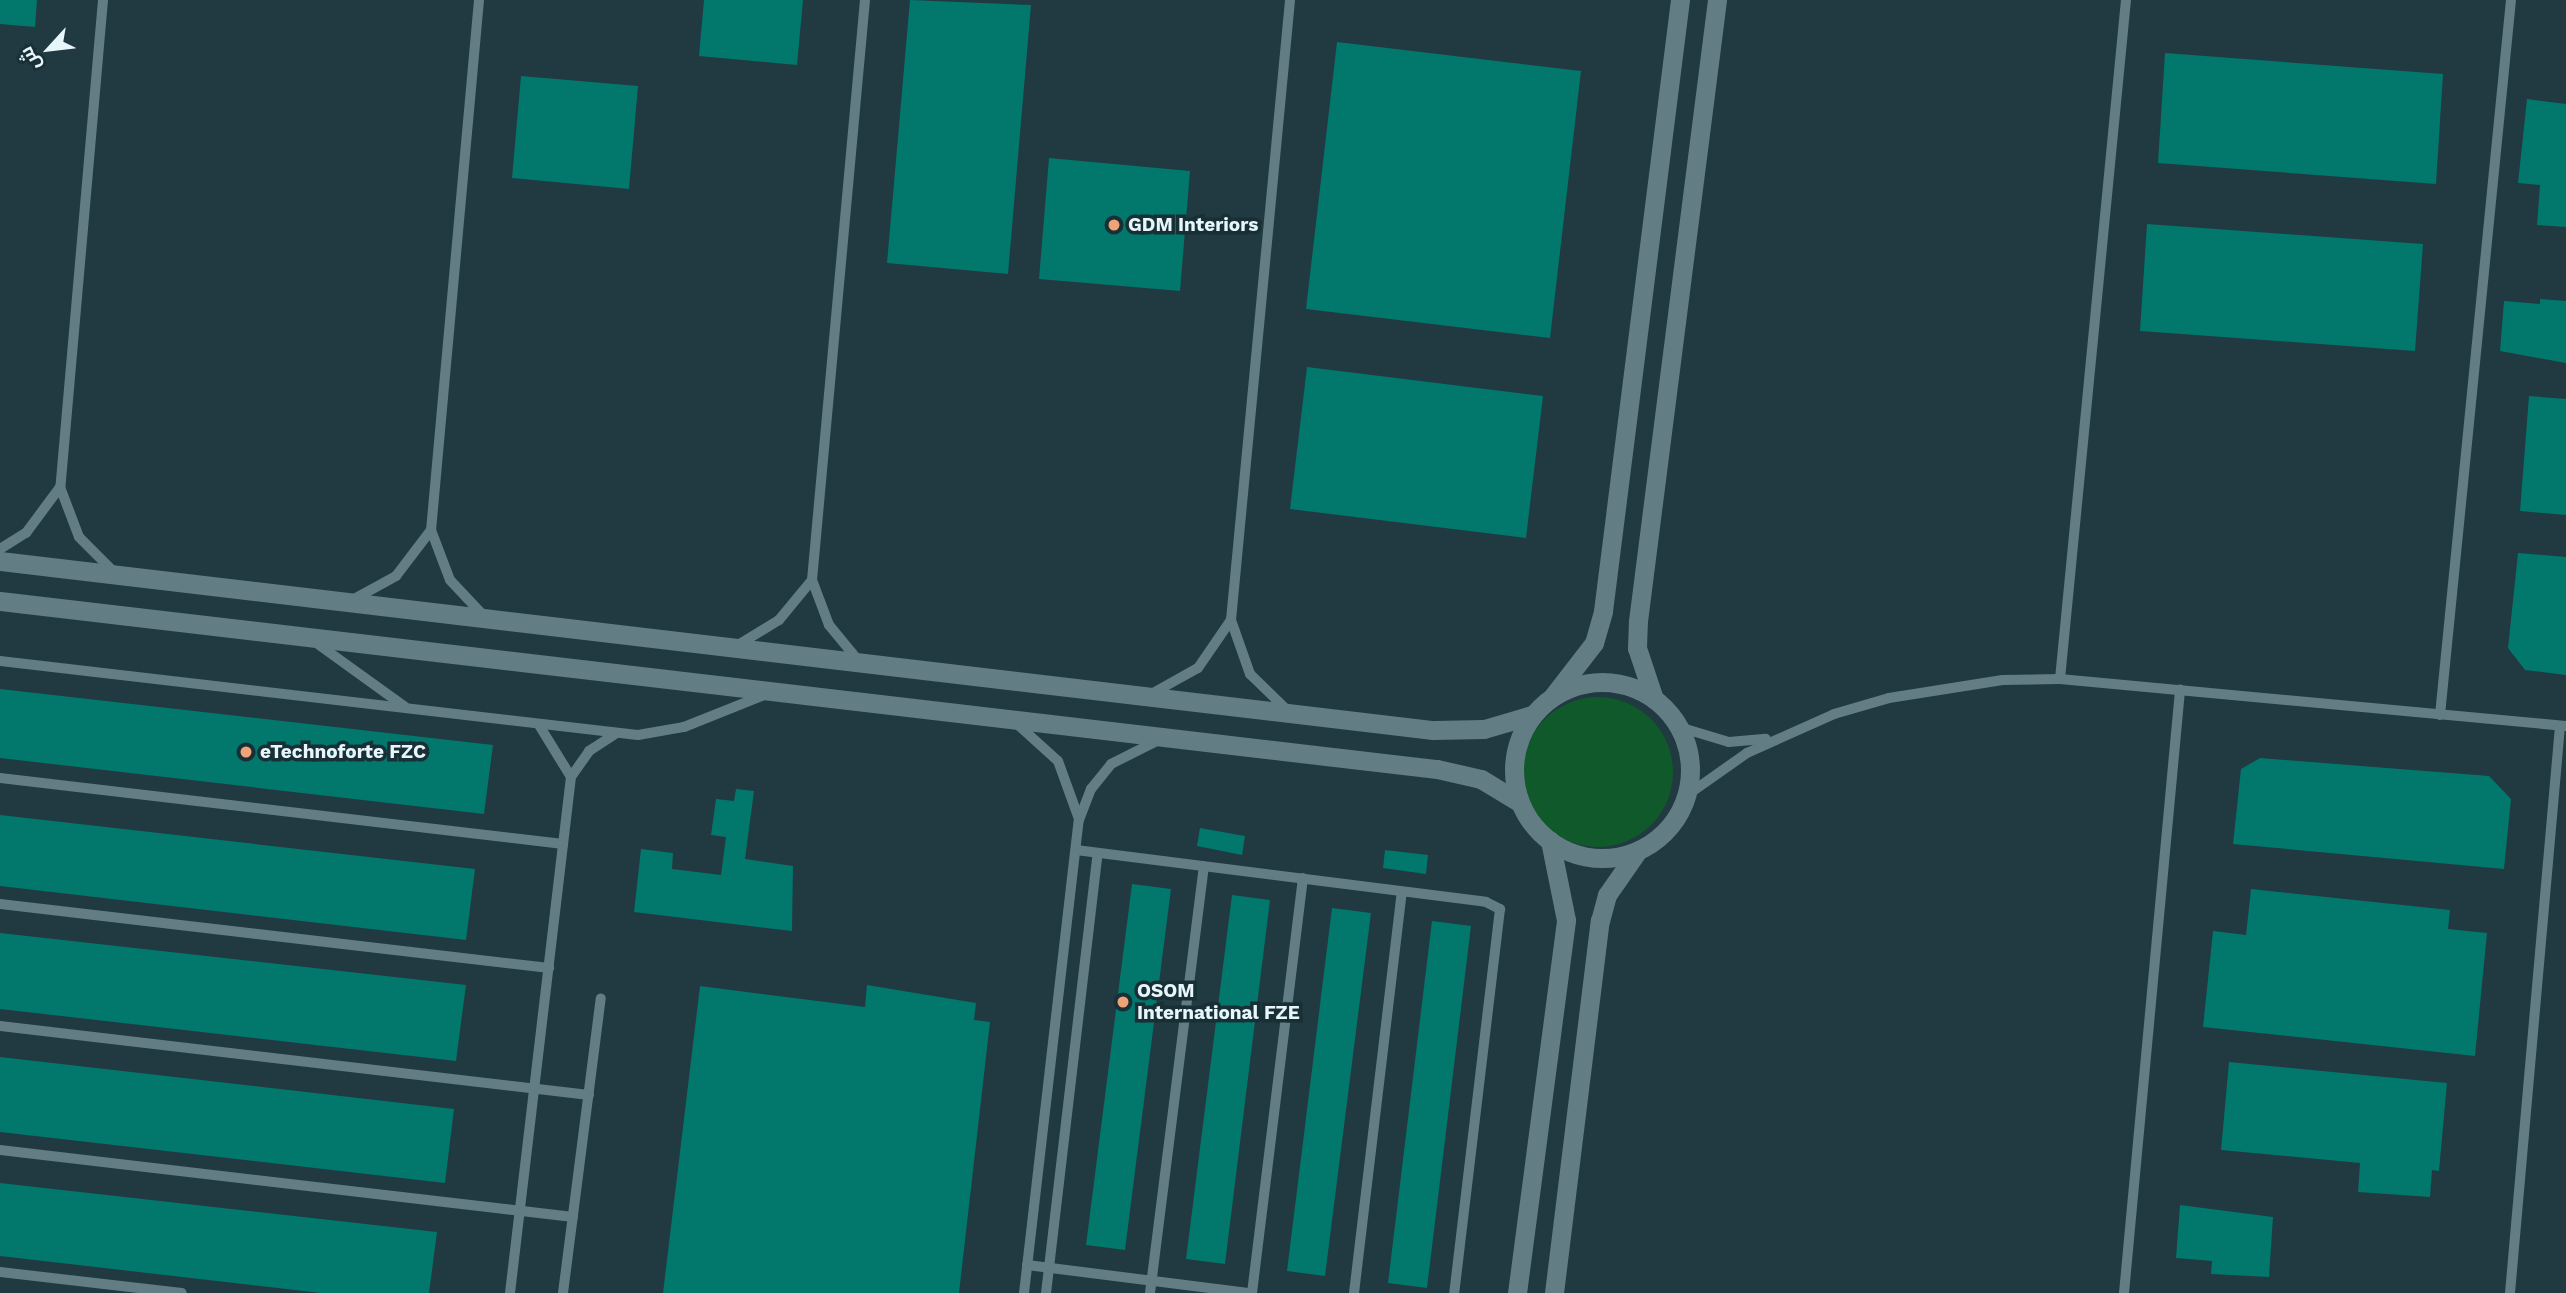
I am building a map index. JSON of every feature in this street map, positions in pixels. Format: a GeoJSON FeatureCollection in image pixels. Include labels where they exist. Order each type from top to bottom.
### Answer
{"type":"FeatureCollection","features":[{"type":"Feature","properties":{"kind":"street"},"geometry":{"type":"LineString","coordinates":[[1519,802],[1515,756],[1532,715],[1553,696],[1582,662],[1603,611],[1680,0]]}},
{"type":"Feature","properties":{"kind":"street"},"geometry":{"type":"LineString","coordinates":[[1554,1293],[1601,921],[1607,895],[1638,851],[1676,819],[1686,796],[1690,773],[1679,727],[1654,699],[1640,661],[1638,621],[1717,0]]}},
{"type":"Feature","properties":{"kind":"street"},"geometry":{"type":"LineString","coordinates":[[0,561],[1458,731],[1532,715]]}},
{"type":"Feature","properties":{"kind":"street"},"geometry":{"type":"LineString","coordinates":[[0,601],[1459,772],[1519,802],[1550,841],[1566,920],[1517,1293]]}},
{"type":"Feature","properties":{"kind":"street"},"geometry":{"type":"LineString","coordinates":[[1553,696],[1604,682],[1654,699]]}},
{"type":"Feature","properties":{"kind":"street"},"geometry":{"type":"LineString","coordinates":[[1550,841],[1593,858],[1638,851]]}},
{"type":"Feature","properties":{"kind":"lane"},"geometry":{"type":"LineString","coordinates":[[103,0],[60,487],[79,537],[118,575]]}},
{"type":"Feature","properties":{"kind":"lane"},"geometry":{"type":"LineString","coordinates":[[479,0],[430,530],[450,580],[488,619]]}},
{"type":"Feature","properties":{"kind":"lane"},"geometry":{"type":"LineString","coordinates":[[860,662],[829,625],[812,580],[865,0]]}},
{"type":"Feature","properties":{"kind":"lane"},"geometry":{"type":"LineString","coordinates":[[1290,0],[1231,620],[1250,674],[1291,713]]}},
{"type":"Feature","properties":{"kind":"lane"},"geometry":{"type":"LineString","coordinates":[[2060,680],[2126,0]]}},
{"type":"Feature","properties":{"kind":"lane"},"geometry":{"type":"LineString","coordinates":[[2441,715],[2511,0]]}},
{"type":"Feature","properties":{"kind":"lane"},"geometry":{"type":"LineString","coordinates":[[0,549],[26,533],[60,487]]}},
{"type":"Feature","properties":{"kind":"lane"},"geometry":{"type":"LineString","coordinates":[[346,602],[396,576],[430,530]]}},
{"type":"Feature","properties":{"kind":"lane"},"geometry":{"type":"LineString","coordinates":[[734,647],[779,621],[812,580]]}},
{"type":"Feature","properties":{"kind":"lane"},"geometry":{"type":"LineString","coordinates":[[1147,696],[1198,668],[1231,620]]}},
{"type":"Feature","properties":{"kind":"lane"},"geometry":{"type":"LineString","coordinates":[[309,637],[407,709]]}},
{"type":"Feature","properties":{"kind":"lane"},"geometry":{"type":"LineString","coordinates":[[0,661],[615,734],[661,733],[780,692]]}},
{"type":"Feature","properties":{"kind":"lane"},"geometry":{"type":"LineString","coordinates":[[1686,796],[1780,735],[1834,714],[1934,688],[2060,680],[2563,726],[2510,1293]]}},
{"type":"Feature","properties":{"kind":"lane"},"geometry":{"type":"LineString","coordinates":[[2124,1293],[2180,690]]}},
{"type":"Feature","properties":{"kind":"lane"},"geometry":{"type":"LineString","coordinates":[[1011,719],[1058,761],[1079,820]]}},
{"type":"Feature","properties":{"kind":"lane"},"geometry":{"type":"LineString","coordinates":[[539,725],[571,777]]}},
{"type":"Feature","properties":{"kind":"lane"},"geometry":{"type":"LineString","coordinates":[[1679,727],[1728,742],[1780,735]]}},
{"type":"Feature","properties":{"kind":"lane"},"geometry":{"type":"LineString","coordinates":[[510,1293],[571,777],[589,751],[615,734]]}},
{"type":"Feature","properties":{"kind":"lane"},"geometry":{"type":"LineString","coordinates":[[1024,1293],[1079,820],[1091,789],[1111,764],[1138,746],[1170,738]]}},
{"type":"Feature","properties":{"kind":"lane"},"geometry":{"type":"LineString","coordinates":[[0,778],[563,844]]}},
{"type":"Feature","properties":{"kind":"lane"},"geometry":{"type":"LineString","coordinates":[[1076,850],[1486,902],[1503,917],[1454,1293]]}},
{"type":"Feature","properties":{"kind":"lane"},"geometry":{"type":"LineString","coordinates":[[1046,1293],[1098,853]]}},
{"type":"Feature","properties":{"kind":"lane"},"geometry":{"type":"LineString","coordinates":[[1150,1293],[1204,866]]}},
{"type":"Feature","properties":{"kind":"lane"},"geometry":{"type":"LineString","coordinates":[[1027,1265],[1250,1293],[1303,878]]}},
{"type":"Feature","properties":{"kind":"lane"},"geometry":{"type":"LineString","coordinates":[[1353,1293],[1402,892]]}},
{"type":"Feature","properties":{"kind":"lane"},"geometry":{"type":"LineString","coordinates":[[0,904],[549,968]]}},
{"type":"Feature","properties":{"kind":"lane"},"geometry":{"type":"LineString","coordinates":[[562,1293],[601,998]]}},
{"type":"Feature","properties":{"kind":"lane"},"geometry":{"type":"LineString","coordinates":[[0,1026],[589,1095]]}},
{"type":"Feature","properties":{"kind":"lane"},"geometry":{"type":"LineString","coordinates":[[0,1150],[573,1217]]}},
{"type":"Feature","properties":{"kind":"lane"},"geometry":{"type":"LineString","coordinates":[[0,1272],[182,1293]]}},
{"type":"Feature","properties":{"kind":"green space"},"geometry":{"type":"Polygon","coordinates":[[[1598,697],[1627,703],[1651,719],[1667,743],[1673,772],[1667,801],[1651,825],[1627,841],[1598,847],[1569,841],[1545,825],[1529,801],[1523,772],[1529,743],[1545,719],[1569,703],[1598,697]]]}},
{"type":"Feature","properties":{"kind":"building"},"geometry":{"type":"Polygon","coordinates":[[[0,0],[37,0],[35,27],[0,24],[0,0]]]}},
{"type":"Feature","properties":{"kind":"building"},"geometry":{"type":"Polygon","coordinates":[[[704,0],[803,0],[797,65],[699,56],[704,0]]]}},
{"type":"Feature","properties":{"kind":"building"},"geometry":{"type":"Polygon","coordinates":[[[910,0],[1031,5],[1008,274],[887,263],[910,0]]]}},
{"type":"Feature","properties":{"kind":"building"},"geometry":{"type":"Polygon","coordinates":[[[1337,42],[1581,71],[1550,338],[1306,309],[1337,42]]]}},
{"type":"Feature","properties":{"kind":"building"},"geometry":{"type":"Polygon","coordinates":[[[2165,53],[2443,74],[2436,184],[2158,163],[2165,53]]]}},
{"type":"Feature","properties":{"kind":"building"},"geometry":{"type":"Polygon","coordinates":[[[521,76],[638,86],[629,189],[512,178],[521,76]]]}},
{"type":"Feature","properties":{"kind":"building"},"geometry":{"type":"Polygon","coordinates":[[[2527,99],[2566,104],[2566,227],[2537,225],[2540,185],[2518,183],[2527,99]]]}},
{"type":"Feature","properties":{"kind":"building","name":"GDM Interiors"},"geometry":{"type":"Polygon","coordinates":[[[1049,158],[1190,171],[1180,291],[1039,279],[1049,158]]]}},
{"type":"Feature","properties":{"kind":"building"},"geometry":{"type":"Polygon","coordinates":[[[2147,224],[2423,244],[2415,351],[2140,331],[2147,224]]]}},
{"type":"Feature","properties":{"kind":"building"},"geometry":{"type":"Polygon","coordinates":[[[2540,299],[2566,301],[2566,363],[2500,351],[2504,301],[2540,304],[2540,299]]]}},
{"type":"Feature","properties":{"kind":"building"},"geometry":{"type":"Polygon","coordinates":[[[1307,367],[1543,396],[1526,538],[1290,509],[1307,367]]]}},
{"type":"Feature","properties":{"kind":"building"},"geometry":{"type":"Polygon","coordinates":[[[2529,396],[2566,399],[2566,515],[2520,511],[2529,396]]]}},
{"type":"Feature","properties":{"kind":"building"},"geometry":{"type":"Polygon","coordinates":[[[2518,553],[2566,557],[2566,675],[2525,670],[2508,648],[2518,553]]]}},
{"type":"Feature","properties":{"kind":"building","name":"eTechnoforte FZC"},"geometry":{"type":"Polygon","coordinates":[[[0,689],[493,745],[484,814],[0,758],[0,689]]]}},
{"type":"Feature","properties":{"kind":"building"},"geometry":{"type":"Polygon","coordinates":[[[2260,758],[2489,776],[2511,799],[2504,869],[2233,844],[2241,769],[2260,758]]]}},
{"type":"Feature","properties":{"kind":"building"},"geometry":{"type":"Polygon","coordinates":[[[736,789],[754,791],[745,859],[793,866],[792,931],[634,912],[641,849],[673,853],[672,869],[721,875],[726,837],[711,835],[716,799],[734,801],[736,789]]]}},
{"type":"Feature","properties":{"kind":"building"},"geometry":{"type":"Polygon","coordinates":[[[0,815],[475,869],[466,940],[0,886],[0,815]]]}},
{"type":"Feature","properties":{"kind":"building"},"geometry":{"type":"Polygon","coordinates":[[[1200,828],[1245,836],[1242,855],[1197,846],[1200,828]]]}},
{"type":"Feature","properties":{"kind":"building"},"geometry":{"type":"Polygon","coordinates":[[[1385,850],[1428,855],[1426,874],[1383,868],[1385,850]]]}},
{"type":"Feature","properties":{"kind":"building"},"geometry":{"type":"Polygon","coordinates":[[[1132,884],[1171,889],[1125,1250],[1086,1245],[1132,884]]]}},
{"type":"Feature","properties":{"kind":"building"},"geometry":{"type":"Polygon","coordinates":[[[2251,889],[2450,910],[2448,929],[2487,933],[2475,1056],[2203,1027],[2213,931],[2246,935],[2251,889]]]}},
{"type":"Feature","properties":{"kind":"building"},"geometry":{"type":"Polygon","coordinates":[[[1232,895],[1270,900],[1225,1264],[1186,1259],[1232,895]]]}},
{"type":"Feature","properties":{"kind":"building"},"geometry":{"type":"Polygon","coordinates":[[[1332,908],[1371,913],[1325,1276],[1287,1271],[1332,908]]]}},
{"type":"Feature","properties":{"kind":"building"},"geometry":{"type":"Polygon","coordinates":[[[1432,921],[1471,926],[1427,1288],[1388,1283],[1432,921]]]}},
{"type":"Feature","properties":{"kind":"building"},"geometry":{"type":"Polygon","coordinates":[[[0,933],[466,985],[456,1061],[0,1009],[0,933]]]}},
{"type":"Feature","properties":{"kind":"building"},"geometry":{"type":"Polygon","coordinates":[[[867,985],[976,1003],[974,1020],[990,1022],[959,1293],[663,1293],[700,986],[865,1007],[867,985]]]}},
{"type":"Feature","properties":{"kind":"building"},"geometry":{"type":"Polygon","coordinates":[[[0,1057],[454,1109],[445,1183],[0,1132],[0,1057]]]}},
{"type":"Feature","properties":{"kind":"building"},"geometry":{"type":"Polygon","coordinates":[[[2229,1062],[2447,1083],[2439,1171],[2432,1170],[2430,1197],[2358,1192],[2360,1163],[2221,1150],[2229,1062]]]}},
{"type":"Feature","properties":{"kind":"building"},"geometry":{"type":"Polygon","coordinates":[[[0,1183],[437,1232],[429,1293],[321,1293],[0,1256],[0,1183]]]}},
{"type":"Feature","properties":{"kind":"building"},"geometry":{"type":"Polygon","coordinates":[[[2180,1205],[2273,1217],[2269,1277],[2211,1274],[2212,1261],[2176,1258],[2180,1205]]]}},
{"type":"Feature","properties":{"kind":"place","name":"GDM Interiors"},"geometry":{"type":"Point","coordinates":[1114,225]}},
{"type":"Feature","properties":{"kind":"place","name":"eTechnoforte FZC"},"geometry":{"type":"Point","coordinates":[246,752]}},
{"type":"Feature","properties":{"kind":"place","name":"OSOM International FZE"},"geometry":{"type":"Point","coordinates":[1123,1002]}}]}
